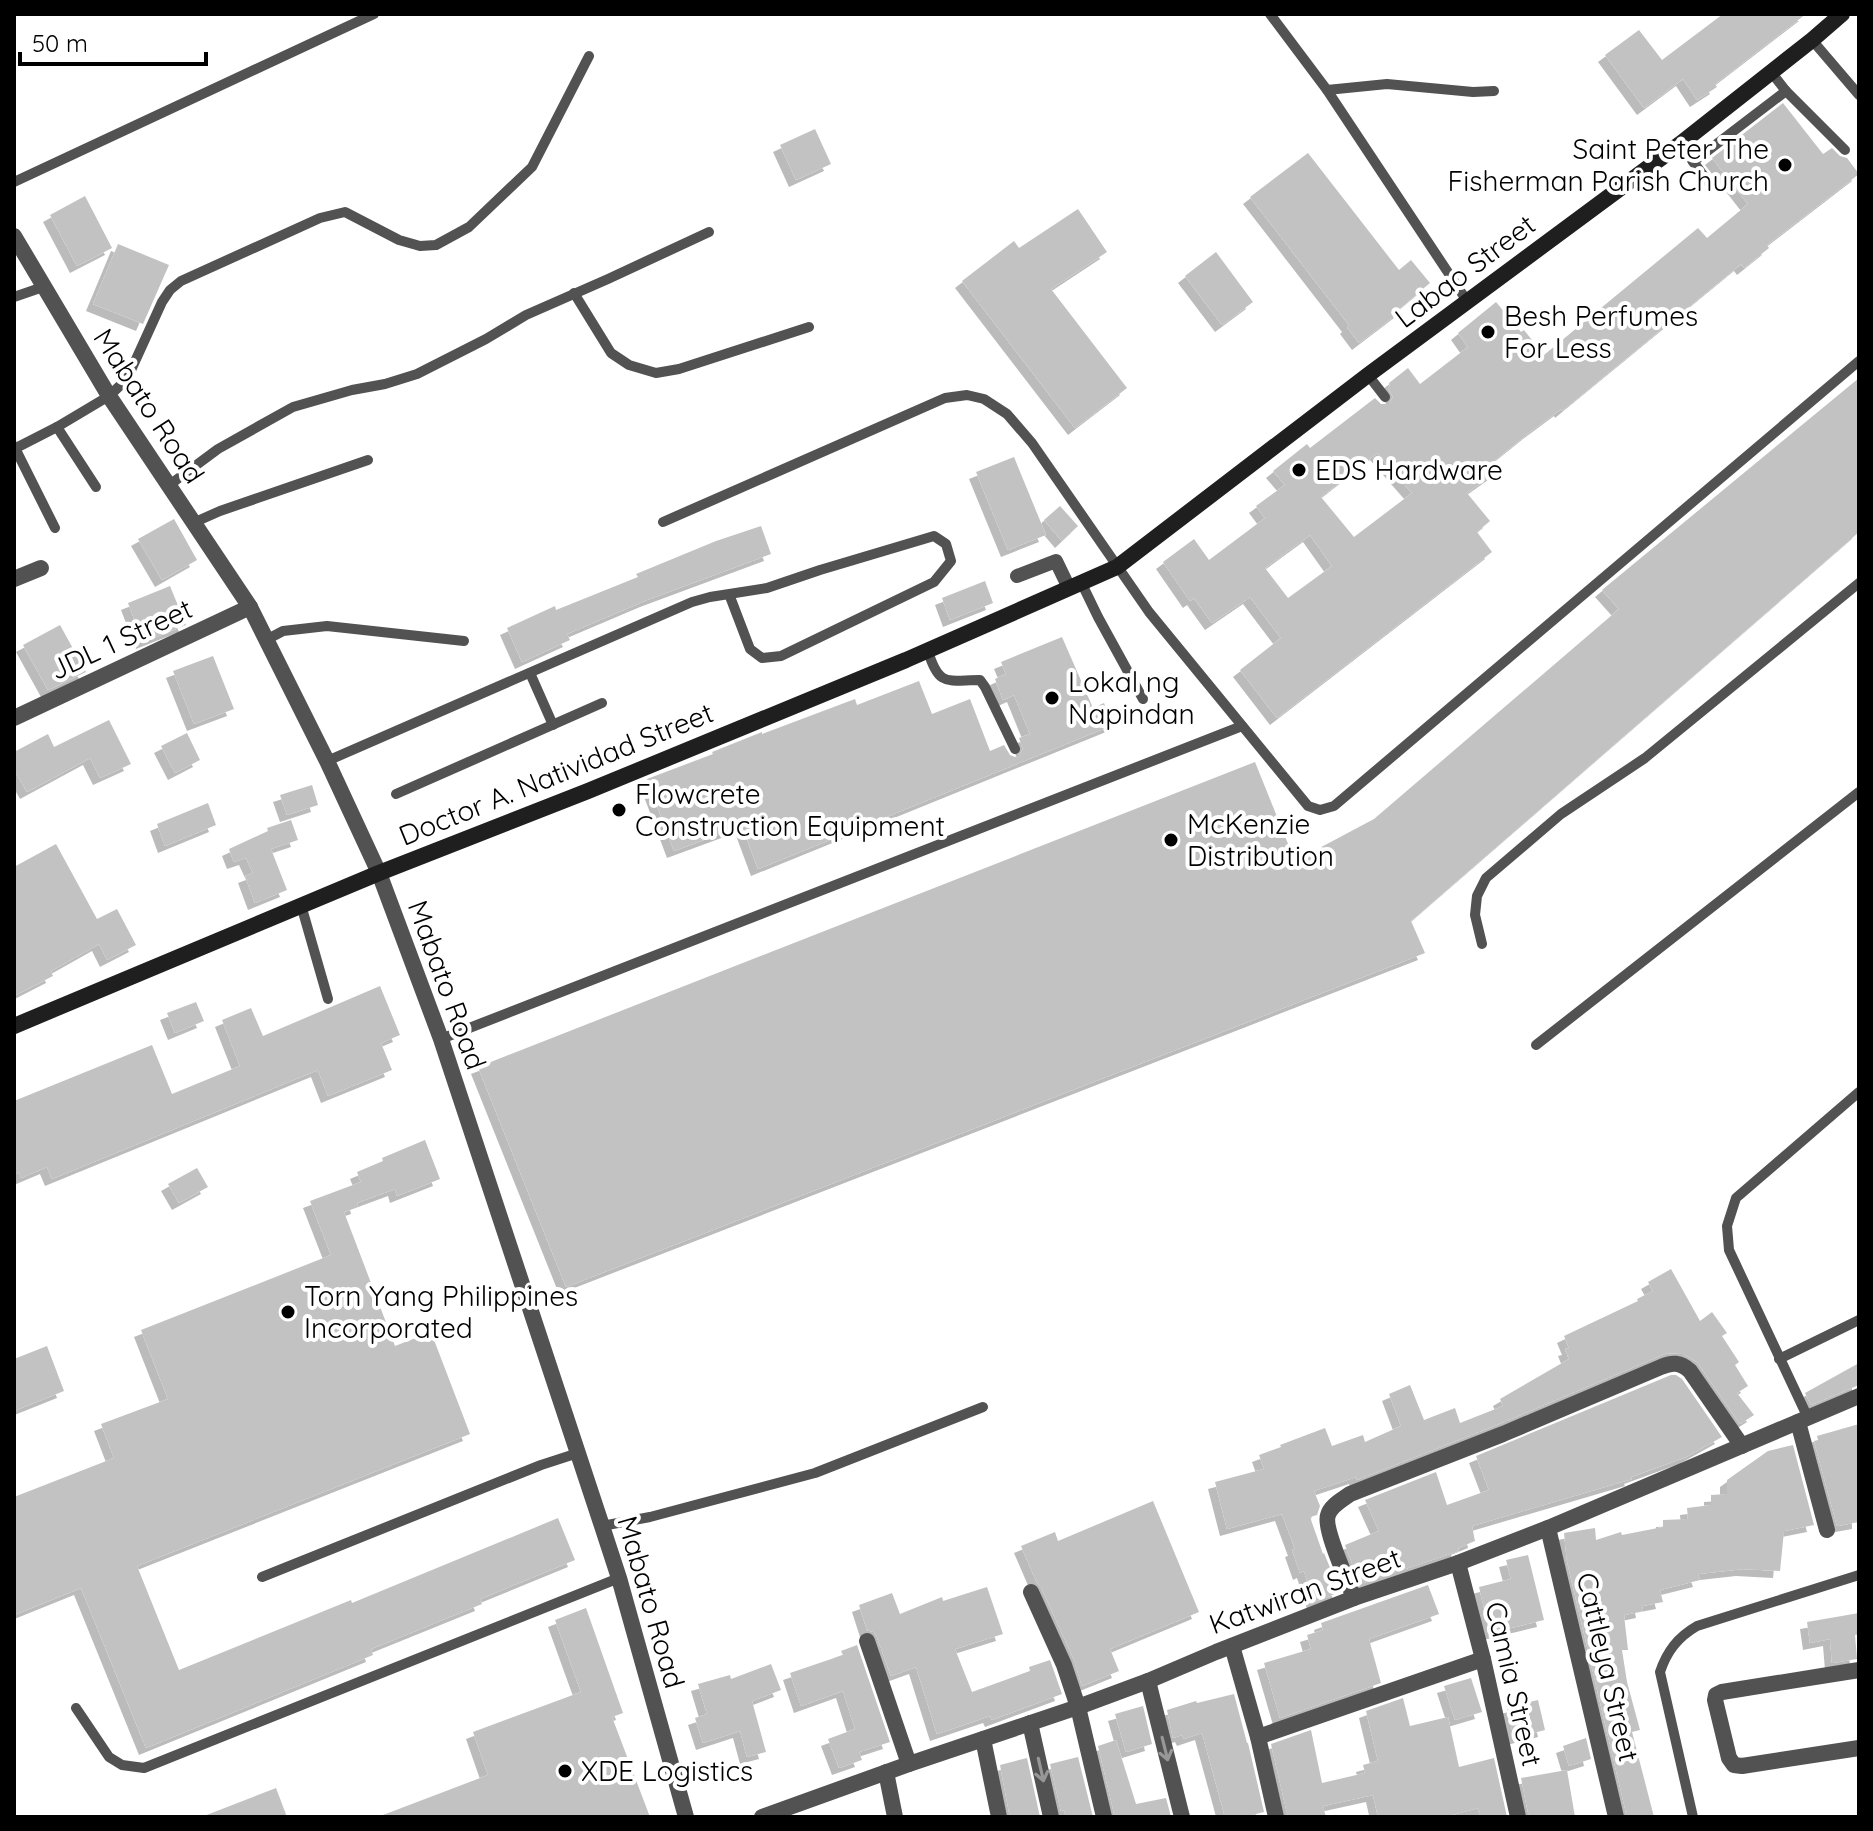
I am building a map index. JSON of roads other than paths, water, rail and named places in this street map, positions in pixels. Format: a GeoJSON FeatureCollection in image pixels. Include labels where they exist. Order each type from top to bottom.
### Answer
{"type":"FeatureCollection","features":[{"type":"Feature","properties":{"kind":"main road","name":"Labao Street"},"geometry":{"type":"LineString","coordinates":[[1117,567],[1368,375],[1680,144],[1842,14]]}},
{"type":"Feature","properties":{"kind":"main road","name":"Doctor A. Natividad Street"},"geometry":{"type":"LineString","coordinates":[[14,1026],[301,905],[928,651],[1117,567]]}},
{"type":"Feature","properties":{"kind":"street","name":"Mabato Road"},"geometry":{"type":"LineString","coordinates":[[14,236],[109,396],[250,607],[379,873],[441,1039],[619,1578],[686,1817]]}},
{"type":"Feature","properties":{"kind":"street"},"geometry":{"type":"LineString","coordinates":[[1017,576],[1056,561],[1075,585]]}},
{"type":"Feature","properties":{"kind":"street"},"geometry":{"type":"LineString","coordinates":[[14,579],[41,568]]}},
{"type":"Feature","properties":{"kind":"street","name":"JDL 1 Street"},"geometry":{"type":"LineString","coordinates":[[14,718],[250,607]]}},
{"type":"Feature","properties":{"kind":"street"},"geometry":{"type":"LineString","coordinates":[[1354,1598],[1326,1525],[1330,1511],[1341,1500],[1670,1363],[1680,1364],[1690,1371],[1742,1446]]}},
{"type":"Feature","properties":{"kind":"street","name":"Katwiran Street"},"geometry":{"type":"LineString","coordinates":[[762,1817],[1078,1707],[1354,1598],[1458,1563],[1859,1396]]}},
{"type":"Feature","properties":{"kind":"street"},"geometry":{"type":"LineString","coordinates":[[1803,1420],[1827,1530]]}},
{"type":"Feature","properties":{"kind":"street","name":"Cattleya Street"},"geometry":{"type":"LineString","coordinates":[[1548,1528],[1616,1817]]}},
{"type":"Feature","properties":{"kind":"street","name":"Camia Street"},"geometry":{"type":"LineString","coordinates":[[1458,1563],[1518,1817]]}},
{"type":"Feature","properties":{"kind":"street"},"geometry":{"type":"LineString","coordinates":[[1031,1592],[1064,1665],[1078,1707],[1104,1817]]}},
{"type":"Feature","properties":{"kind":"street"},"geometry":{"type":"LineString","coordinates":[[867,1641],[909,1764]]}},
{"type":"Feature","properties":{"kind":"street"},"geometry":{"type":"LineString","coordinates":[[1232,1646],[1258,1737],[1276,1817]]}},
{"type":"Feature","properties":{"kind":"street"},"geometry":{"type":"LineString","coordinates":[[1258,1737],[1483,1659]]}},
{"type":"Feature","properties":{"kind":"street"},"geometry":{"type":"LineString","coordinates":[[1859,1670],[1722,1692],[1716,1695],[1715,1700],[1729,1758],[1734,1765],[1859,1748]]}},
{"type":"Feature","properties":{"kind":"street"},"geometry":{"type":"LineString","coordinates":[[1148,1681],[1182,1817]]}},
{"type":"Feature","properties":{"kind":"street"},"geometry":{"type":"LineString","coordinates":[[1030,1723],[1051,1817]]}},
{"type":"Feature","properties":{"kind":"street"},"geometry":{"type":"LineString","coordinates":[[983,1739],[999,1817]]}},
{"type":"Feature","properties":{"kind":"street"},"geometry":{"type":"LineString","coordinates":[[886,1772],[895,1817]]}},
{"type":"Feature","properties":{"kind":"lane"},"geometry":{"type":"LineString","coordinates":[[14,182],[374,14]]}},
{"type":"Feature","properties":{"kind":"lane"},"geometry":{"type":"LineString","coordinates":[[1270,14],[1327,90],[1467,301]]}},
{"type":"Feature","properties":{"kind":"lane"},"geometry":{"type":"LineString","coordinates":[[1812,40],[1859,95]]}},
{"type":"Feature","properties":{"kind":"lane"},"geometry":{"type":"LineString","coordinates":[[55,528],[14,447],[57,427],[109,396],[127,379],[170,290],[181,281],[320,218],[345,212],[399,240],[420,246],[436,245],[469,227],[532,167],[589,56]]}},
{"type":"Feature","properties":{"kind":"lane"},"geometry":{"type":"LineString","coordinates":[[1771,72],[1845,150]]}},
{"type":"Feature","properties":{"kind":"lane"},"geometry":{"type":"LineString","coordinates":[[1327,90],[1387,84],[1494,91]]}},
{"type":"Feature","properties":{"kind":"lane"},"geometry":{"type":"LineString","coordinates":[[1693,162],[1786,91]]}},
{"type":"Feature","properties":{"kind":"lane"},"geometry":{"type":"LineString","coordinates":[[1680,144],[1709,183]]}},
{"type":"Feature","properties":{"kind":"lane"},"geometry":{"type":"LineString","coordinates":[[168,486],[218,449],[293,407],[417,374],[526,315],[709,232]]}},
{"type":"Feature","properties":{"kind":"lane"},"geometry":{"type":"LineString","coordinates":[[14,297],[43,287]]}},
{"type":"Feature","properties":{"kind":"lane"},"geometry":{"type":"LineString","coordinates":[[574,293],[611,353],[629,365],[656,373],[679,369],[809,327]]}},
{"type":"Feature","properties":{"kind":"lane"},"geometry":{"type":"LineString","coordinates":[[663,522],[945,398],[967,395],[984,399],[1007,414],[1032,443],[1149,612],[1308,806],[1320,810],[1334,806],[1859,361]]}},
{"type":"Feature","properties":{"kind":"lane"},"geometry":{"type":"LineString","coordinates":[[1368,375],[1385,397]]}},
{"type":"Feature","properties":{"kind":"lane"},"geometry":{"type":"LineString","coordinates":[[57,427],[96,487]]}},
{"type":"Feature","properties":{"kind":"lane"},"geometry":{"type":"LineString","coordinates":[[193,523],[368,460]]}},
{"type":"Feature","properties":{"kind":"lane"},"geometry":{"type":"LineString","coordinates":[[327,761],[692,602],[729,594],[767,588],[934,536],[946,544],[951,561],[934,582],[781,656],[762,658],[750,649],[729,594]]}},
{"type":"Feature","properties":{"kind":"lane"},"geometry":{"type":"LineString","coordinates":[[1482,944],[1475,915],[1477,896],[1486,878],[1561,814],[1645,758],[1859,583]]}},
{"type":"Feature","properties":{"kind":"lane"},"geometry":{"type":"LineString","coordinates":[[1075,585],[1098,617],[1143,699]]}},
{"type":"Feature","properties":{"kind":"lane"},"geometry":{"type":"LineString","coordinates":[[266,640],[283,631],[327,626],[464,641]]}},
{"type":"Feature","properties":{"kind":"lane"},"geometry":{"type":"LineString","coordinates":[[928,651],[939,676],[957,683],[980,680],[1015,749]]}},
{"type":"Feature","properties":{"kind":"lane"},"geometry":{"type":"LineString","coordinates":[[530,673],[553,725]]}},
{"type":"Feature","properties":{"kind":"lane"},"geometry":{"type":"LineString","coordinates":[[396,794],[602,703]]}},
{"type":"Feature","properties":{"kind":"lane"},"geometry":{"type":"LineString","coordinates":[[441,1039],[1242,726]]}},
{"type":"Feature","properties":{"kind":"lane"},"geometry":{"type":"LineString","coordinates":[[1536,1045],[1859,792]]}},
{"type":"Feature","properties":{"kind":"lane"},"geometry":{"type":"LineString","coordinates":[[301,905],[328,999]]}},
{"type":"Feature","properties":{"kind":"lane"},"geometry":{"type":"LineString","coordinates":[[1803,1420],[1729,1250],[1727,1226],[1736,1198],[1859,1092]]}},
{"type":"Feature","properties":{"kind":"lane"},"geometry":{"type":"LineString","coordinates":[[1779,1359],[1859,1320]]}},
{"type":"Feature","properties":{"kind":"lane"},"geometry":{"type":"LineString","coordinates":[[602,1526],[650,1517],[815,1473],[983,1407]]}},
{"type":"Feature","properties":{"kind":"lane"},"geometry":{"type":"LineString","coordinates":[[262,1577],[578,1453]]}},
{"type":"Feature","properties":{"kind":"lane"},"geometry":{"type":"LineString","coordinates":[[1693,1817],[1660,1672],[1665,1658],[1682,1635],[1697,1626],[1859,1575]]}},
{"type":"Feature","properties":{"kind":"lane"},"geometry":{"type":"LineString","coordinates":[[76,1708],[109,1757],[122,1765],[144,1768],[619,1578]]}},
{"type":"Feature","properties":{"kind":"place","name":"Saint Peter The Fisherman Parish Church"},"geometry":{"type":"Point","coordinates":[1785,165]}},
{"type":"Feature","properties":{"kind":"place","name":"Besh Perfumes For Less"},"geometry":{"type":"Point","coordinates":[1488,332]}},
{"type":"Feature","properties":{"kind":"place","name":"EDS Hardware"},"geometry":{"type":"Point","coordinates":[1299,470]}},
{"type":"Feature","properties":{"kind":"place","name":"Lokal ng Napindan"},"geometry":{"type":"Point","coordinates":[1052,698]}},
{"type":"Feature","properties":{"kind":"place","name":"Flowcrete Construction Equipment"},"geometry":{"type":"Point","coordinates":[619,810]}},
{"type":"Feature","properties":{"kind":"place","name":"McKenzie Distribution"},"geometry":{"type":"Point","coordinates":[1171,840]}},
{"type":"Feature","properties":{"kind":"place","name":"Torn Yang Philippines Incorporated"},"geometry":{"type":"Point","coordinates":[288,1312]}},
{"type":"Feature","properties":{"kind":"place","name":"XDE Logistics"},"geometry":{"type":"Point","coordinates":[565,1771]}}]}
